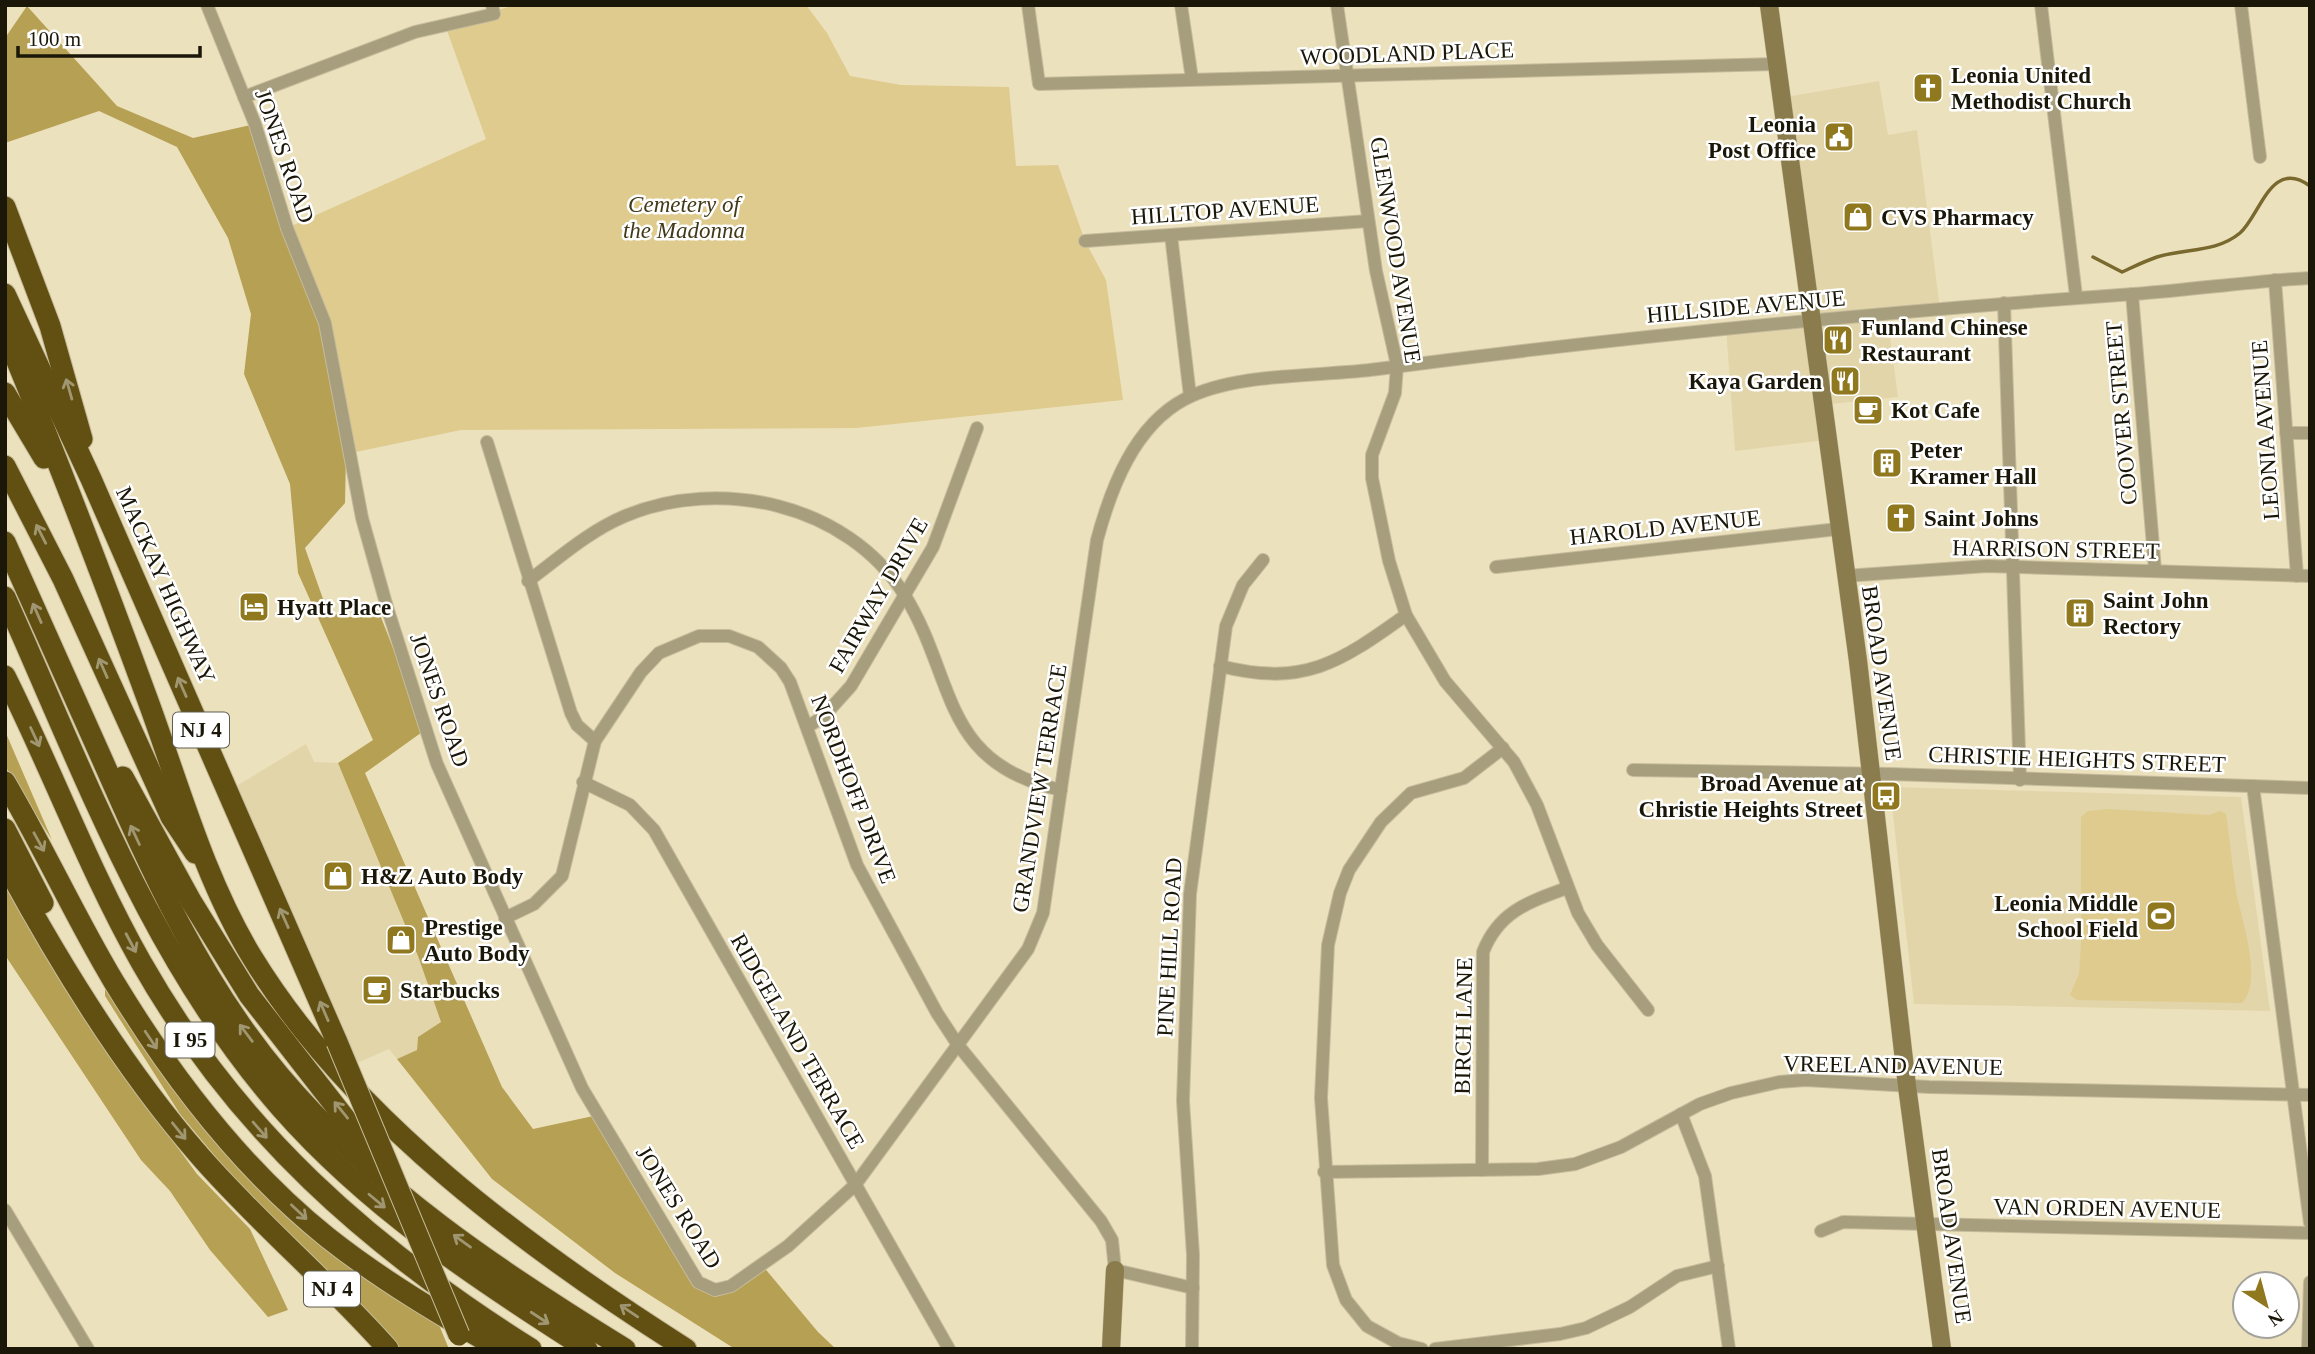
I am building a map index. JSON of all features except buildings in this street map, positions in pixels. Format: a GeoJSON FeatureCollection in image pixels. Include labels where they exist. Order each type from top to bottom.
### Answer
{"type":"FeatureCollection","features":[{"type":"Feature","properties":{"kind":"highway"},"geometry":{"type":"LineString","coordinates":[[5,207],[61,359],[91,479]]}},
{"type":"Feature","properties":{"kind":"highway"},"geometry":{"type":"LineString","coordinates":[[5,294],[91,479]]}},
{"type":"Feature","properties":{"kind":"highway"},"geometry":{"type":"LineString","coordinates":[[5,332],[126,641],[214,879],[239,934],[275,992],[330,1061],[383,1116],[436,1164],[530,1240],[686,1349]]}},
{"type":"Feature","properties":{"kind":"highway"},"geometry":{"type":"LineString","coordinates":[[5,393],[46,462],[100,600],[126,641]]}},
{"type":"Feature","properties":{"kind":"highway"},"geometry":{"type":"LineString","coordinates":[[5,466],[54,561],[171,817],[214,879]]}},
{"type":"Feature","properties":{"kind":"highway","name":"MACKAY HIGHWAY"},"geometry":{"type":"LineString","coordinates":[[91,479],[311,981],[397,1185]]}},
{"type":"Feature","properties":{"kind":"highway","name":"I 95"},"geometry":{"type":"LineString","coordinates":[[5,542],[138,840],[184,935],[229,1008],[279,1075],[346,1147],[420,1210],[518,1280],[625,1349]]}},
{"type":"Feature","properties":{"kind":"highway","name":"I 95"},"geometry":{"type":"LineString","coordinates":[[5,597],[131,876],[169,949],[222,1032],[275,1101],[329,1158],[406,1225],[470,1272],[587,1349]]}},
{"type":"Feature","properties":{"kind":"highway"},"geometry":{"type":"LineString","coordinates":[[5,631],[39,694],[70,742]]}},
{"type":"Feature","properties":{"kind":"highway","name":"I 95"},"geometry":{"type":"LineString","coordinates":[[5,676],[135,951],[173,1016],[217,1077],[290,1162],[353,1221],[429,1280],[531,1349]]}},
{"type":"Feature","properties":{"kind":"highway"},"geometry":{"type":"LineString","coordinates":[[74,697],[102,736],[210,934],[264,1017],[397,1185]]}},
{"type":"Feature","properties":{"kind":"highway"},"geometry":{"type":"LineString","coordinates":[[5,782],[120,993],[164,1058],[228,1139],[277,1192],[325,1236],[400,1288],[500,1349]]}},
{"type":"Feature","properties":{"kind":"highway"},"geometry":{"type":"LineString","coordinates":[[5,829],[57,929],[84,994]]}},
{"type":"Feature","properties":{"kind":"highway","name":"NJ 4"},"geometry":{"type":"LineString","coordinates":[[5,863],[84,994],[157,1103],[200,1156],[388,1349]]}},
{"type":"Feature","properties":{"kind":"highway","name":"NJ 4"},"geometry":{"type":"LineString","coordinates":[[397,1185],[462,1342]]}},
{"type":"Feature","properties":{"kind":"street","name":"JONES ROAD"},"geometry":{"type":"LineString","coordinates":[[207,5],[244,97],[287,228],[325,323],[362,517],[437,764],[582,1088],[693,1274],[706,1288]]}},
{"type":"Feature","properties":{"kind":"street","name":"WOODLAND PLACE"},"geometry":{"type":"LineString","coordinates":[[1028,5],[1039,84],[1776,64]]}},
{"type":"Feature","properties":{"kind":"street"},"geometry":{"type":"LineString","coordinates":[[1181,5],[1192,79]]}},
{"type":"Feature","properties":{"kind":"street","name":"GLENWOOD AVENUE"},"geometry":{"type":"LineString","coordinates":[[1337,5],[1368,221],[1397,365],[1395,393],[1372,455],[1372,478],[1389,561],[1406,615],[1445,681],[1503,748],[1537,806],[1567,888],[1590,935],[1648,1010]]}},
{"type":"Feature","properties":{"kind":"street","name":"BROAD AVENUE"},"geometry":{"type":"LineString","coordinates":[[1769,5],[1871,774],[1907,1086],[1942,1349]]}},
{"type":"Feature","properties":{"kind":"street"},"geometry":{"type":"LineString","coordinates":[[2041,5],[2076,296]]}},
{"type":"Feature","properties":{"kind":"street"},"geometry":{"type":"LineString","coordinates":[[2241,5],[2260,157]]}},
{"type":"Feature","properties":{"kind":"street"},"geometry":{"type":"LineString","coordinates":[[244,97],[415,32],[493,9]]}},
{"type":"Feature","properties":{"kind":"street","name":"HILLTOP AVENUE"},"geometry":{"type":"LineString","coordinates":[[1085,241],[1368,221]]}},
{"type":"Feature","properties":{"kind":"street"},"geometry":{"type":"LineString","coordinates":[[1171,235],[1190,396]]}},
{"type":"Feature","properties":{"kind":"street","name":"HILLSIDE AVENUE"},"geometry":{"type":"LineString","coordinates":[[1190,396],[1223,384],[1810,321],[2076,296],[2132,294],[2310,278]]}},
{"type":"Feature","properties":{"kind":"street","name":"LEONIA AVENUE"},"geometry":{"type":"LineString","coordinates":[[2275,280],[2286,433],[2303,576]]}},
{"type":"Feature","properties":{"kind":"street","name":"COOVER STREET"},"geometry":{"type":"LineString","coordinates":[[2132,294],[2155,570]]}},
{"type":"Feature","properties":{"kind":"street"},"geometry":{"type":"LineString","coordinates":[[2004,303],[2020,780]]}},
{"type":"Feature","properties":{"kind":"street","name":"GRANDVIEW TERRACE"},"geometry":{"type":"LineString","coordinates":[[706,1288],[724,1289],[750,1274],[788,1246],[855,1185],[1028,949],[1043,913],[1097,540],[1106,507],[1123,470],[1144,435],[1165,413],[1190,396]]}},
{"type":"Feature","properties":{"kind":"street","name":"FAIRWAY DRIVE"},"geometry":{"type":"LineString","coordinates":[[807,727],[823,717],[851,686],[904,596],[942,528],[977,428]]}},
{"type":"Feature","properties":{"kind":"street"},"geometry":{"type":"LineString","coordinates":[[2286,433],[2310,433]]}},
{"type":"Feature","properties":{"kind":"street"},"geometry":{"type":"LineString","coordinates":[[487,442],[571,713],[578,725],[595,741]]}},
{"type":"Feature","properties":{"kind":"street"},"geometry":{"type":"LineString","coordinates":[[528,581],[582,540],[624,516],[670,502],[719,497],[771,503],[816,520],[861,548],[880,565],[904,596],[952,706],[980,749],[1008,772],[1061,790]]}},
{"type":"Feature","properties":{"kind":"street","name":"HAROLD AVENUE"},"geometry":{"type":"LineString","coordinates":[[1496,567],[1838,529]]}},
{"type":"Feature","properties":{"kind":"street","name":"PINE HILL ROAD"},"geometry":{"type":"LineString","coordinates":[[1192,1349],[1193,1288],[1183,1101],[1190,894],[1220,666],[1233,604],[1242,585],[1262,560]]}},
{"type":"Feature","properties":{"kind":"street","name":"HARRISON STREET"},"geometry":{"type":"LineString","coordinates":[[1844,576],[2014,566],[2303,576]]}},
{"type":"Feature","properties":{"kind":"street"},"geometry":{"type":"LineString","coordinates":[[1220,666],[1268,676],[1304,671],[1349,654],[1406,615]]}},
{"type":"Feature","properties":{"kind":"street","name":"NORDHOFF DRIVE"},"geometry":{"type":"LineString","coordinates":[[505,918],[534,904],[562,876],[569,860],[583,782],[595,741],[641,671],[659,653],[685,639],[714,635],[745,641],[771,657],[790,682],[857,865],[937,1013],[958,1045],[1101,1222],[1114,1249],[1115,1270]]}},
{"type":"Feature","properties":{"kind":"street"},"geometry":{"type":"LineString","coordinates":[[1422,1349],[1382,1336],[1367,1325],[1346,1300],[1333,1265],[1324,1172],[1321,1098],[1328,945],[1345,882],[1363,845],[1399,802],[1423,788],[1464,778],[1503,748]]}},
{"type":"Feature","properties":{"kind":"street","name":"CHRISTIE HEIGHTS STREET"},"geometry":{"type":"LineString","coordinates":[[1633,770],[1871,774],[2310,788]]}},
{"type":"Feature","properties":{"kind":"street","name":"RIDGELAND TERRACE"},"geometry":{"type":"LineString","coordinates":[[583,782],[630,805],[654,830],[949,1349]]}},
{"type":"Feature","properties":{"kind":"street"},"geometry":{"type":"LineString","coordinates":[[2253,786],[2310,1223]]}},
{"type":"Feature","properties":{"kind":"street","name":"BIRCH LANE"},"geometry":{"type":"LineString","coordinates":[[1482,1170],[1483,952],[1497,926],[1517,907],[1567,888]]}},
{"type":"Feature","properties":{"kind":"street","name":"VREELAND AVENUE"},"geometry":{"type":"LineString","coordinates":[[1324,1172],[1538,1170],[1575,1164],[1621,1147],[1681,1114],[1731,1093],[1779,1082],[1805,1080],[1907,1086],[2310,1095]]}},
{"type":"Feature","properties":{"kind":"street"},"geometry":{"type":"LineString","coordinates":[[1681,1114],[1705,1175],[1729,1349]]}},
{"type":"Feature","properties":{"kind":"street"},"geometry":{"type":"LineString","coordinates":[[5,1210],[88,1349]]}},
{"type":"Feature","properties":{"kind":"street","name":"VAN ORDEN AVENUE"},"geometry":{"type":"LineString","coordinates":[[1821,1230],[1843,1222],[2310,1234]]}},
{"type":"Feature","properties":{"kind":"street"},"geometry":{"type":"LineString","coordinates":[[1435,1349],[1560,1334],[1586,1328],[1630,1307],[1677,1276],[1718,1266]]}},
{"type":"Feature","properties":{"kind":"street"},"geometry":{"type":"LineString","coordinates":[[1111,1349],[1115,1270],[1193,1288]]}},
{"type":"Feature","properties":{"kind":"street"},"geometry":{"type":"LineString","coordinates":[[2308,1349],[2310,1282]]}},
{"type":"Feature","properties":{"kind":"shaded area"},"geometry":{"type":"Polygon","coordinates":[[[27,6],[117,106],[193,138],[255,124],[325,323],[346,453],[345,503],[305,548],[328,613],[356,618],[375,602],[425,730],[365,773],[502,1087],[533,1129],[598,1115],[693,1274],[715,1290],[762,1265],[818,1332],[836,1349],[735,1349],[615,1273],[492,1179],[397,1059],[417,1050],[418,1037],[441,1022],[418,956],[338,763],[373,740],[298,573],[290,484],[244,374],[251,314],[228,238],[177,147],[99,111],[5,143],[5,38],[27,6]]]}},
{"type":"Feature","properties":{"kind":"shaded area"},"geometry":{"type":"Polygon","coordinates":[[[1879,81],[1888,135],[1917,130],[1940,309],[1887,315],[1898,397],[1822,405],[1826,440],[1735,451],[1726,328],[1810,320],[1780,98],[1879,81]]]}},
{"type":"Feature","properties":{"kind":"shaded area"},"geometry":{"type":"Polygon","coordinates":[[[5,731],[52,840],[5,766],[5,731]]]}},
{"type":"Feature","properties":{"kind":"shaded area"},"geometry":{"type":"Polygon","coordinates":[[[306,744],[314,762],[338,763],[418,956],[441,1022],[418,1037],[417,1050],[397,1059],[389,1049],[348,1067],[228,791],[306,744]]]}},
{"type":"Feature","properties":{"kind":"shaded area"},"geometry":{"type":"Polygon","coordinates":[[[1890,787],[2241,797],[2270,1011],[1914,1004],[1890,787]]]}},
{"type":"Feature","properties":{"kind":"shaded area"},"geometry":{"type":"Polygon","coordinates":[[[5,883],[93,1032],[197,1174],[250,1229],[288,1310],[268,1317],[210,1250],[170,1191],[141,1160],[5,955],[5,883]]]}},
{"type":"Feature","properties":{"kind":"shaded area"},"geometry":{"type":"Polygon","coordinates":[[[105,984],[203,1123],[437,1320],[449,1349],[397,1349],[234,1179],[180,1114],[105,996],[105,984]]]}},
{"type":"Feature","properties":{"kind":"green space","name":"Cemetery of the Madonna"},"geometry":{"type":"Polygon","coordinates":[[[515,5],[806,5],[827,33],[850,76],[901,85],[1009,87],[1016,166],[1058,165],[1085,241],[1106,280],[1123,400],[856,428],[461,430],[346,454],[287,228],[486,139],[445,25],[515,5]]]}},
{"type":"Feature","properties":{"kind":"green space","name":"Leonia Middle School Field"},"geometry":{"type":"Polygon","coordinates":[[[2108,809],[2209,815],[2220,811],[2226,814],[2236,891],[2251,965],[2248,993],[2242,1003],[2077,1000],[2070,995],[2079,974],[2081,944],[2081,817],[2088,811],[2108,809]]]}},
{"type":"Feature","properties":{"kind":"waterway"},"geometry":{"type":"LineString","coordinates":[[2093,257],[2122,272],[2157,257],[2221,244],[2240,233],[2276,184],[2285,179],[2297,179],[2310,186]]}},
{"type":"Feature","properties":{"kind":"place","name":"Leonia United Methodist Church"},"geometry":{"type":"Point","coordinates":[1928,88]}},
{"type":"Feature","properties":{"kind":"place","name":"Leonia Post Office"},"geometry":{"type":"Point","coordinates":[1839,137]}},
{"type":"Feature","properties":{"kind":"place","name":"CVS Pharmacy"},"geometry":{"type":"Point","coordinates":[1858,217]}},
{"type":"Feature","properties":{"kind":"place","name":"Funland Chinese Restaurant"},"geometry":{"type":"Point","coordinates":[1838,340]}},
{"type":"Feature","properties":{"kind":"place","name":"Kaya Garden"},"geometry":{"type":"Point","coordinates":[1845,381]}},
{"type":"Feature","properties":{"kind":"place","name":"Kot Cafe"},"geometry":{"type":"Point","coordinates":[1868,410]}},
{"type":"Feature","properties":{"kind":"place","name":"Peter Kramer Hall"},"geometry":{"type":"Point","coordinates":[1887,463]}},
{"type":"Feature","properties":{"kind":"place","name":"Saint Johns"},"geometry":{"type":"Point","coordinates":[1901,518]}},
{"type":"Feature","properties":{"kind":"place","name":"Hyatt Place"},"geometry":{"type":"Point","coordinates":[254,607]}},
{"type":"Feature","properties":{"kind":"place","name":"Saint John Rectory"},"geometry":{"type":"Point","coordinates":[2080,613]}},
{"type":"Feature","properties":{"kind":"place","name":"Broad Avenue at Christie Heights Street"},"geometry":{"type":"Point","coordinates":[1886,796]}},
{"type":"Feature","properties":{"kind":"place","name":"H&Z Auto Body"},"geometry":{"type":"Point","coordinates":[338,876]}},
{"type":"Feature","properties":{"kind":"place","name":"Leonia Middle School Field"},"geometry":{"type":"Point","coordinates":[2161,916]}},
{"type":"Feature","properties":{"kind":"place","name":"Prestige Auto Body"},"geometry":{"type":"Point","coordinates":[401,940]}},
{"type":"Feature","properties":{"kind":"place","name":"Starbucks"},"geometry":{"type":"Point","coordinates":[377,990]}}]}
